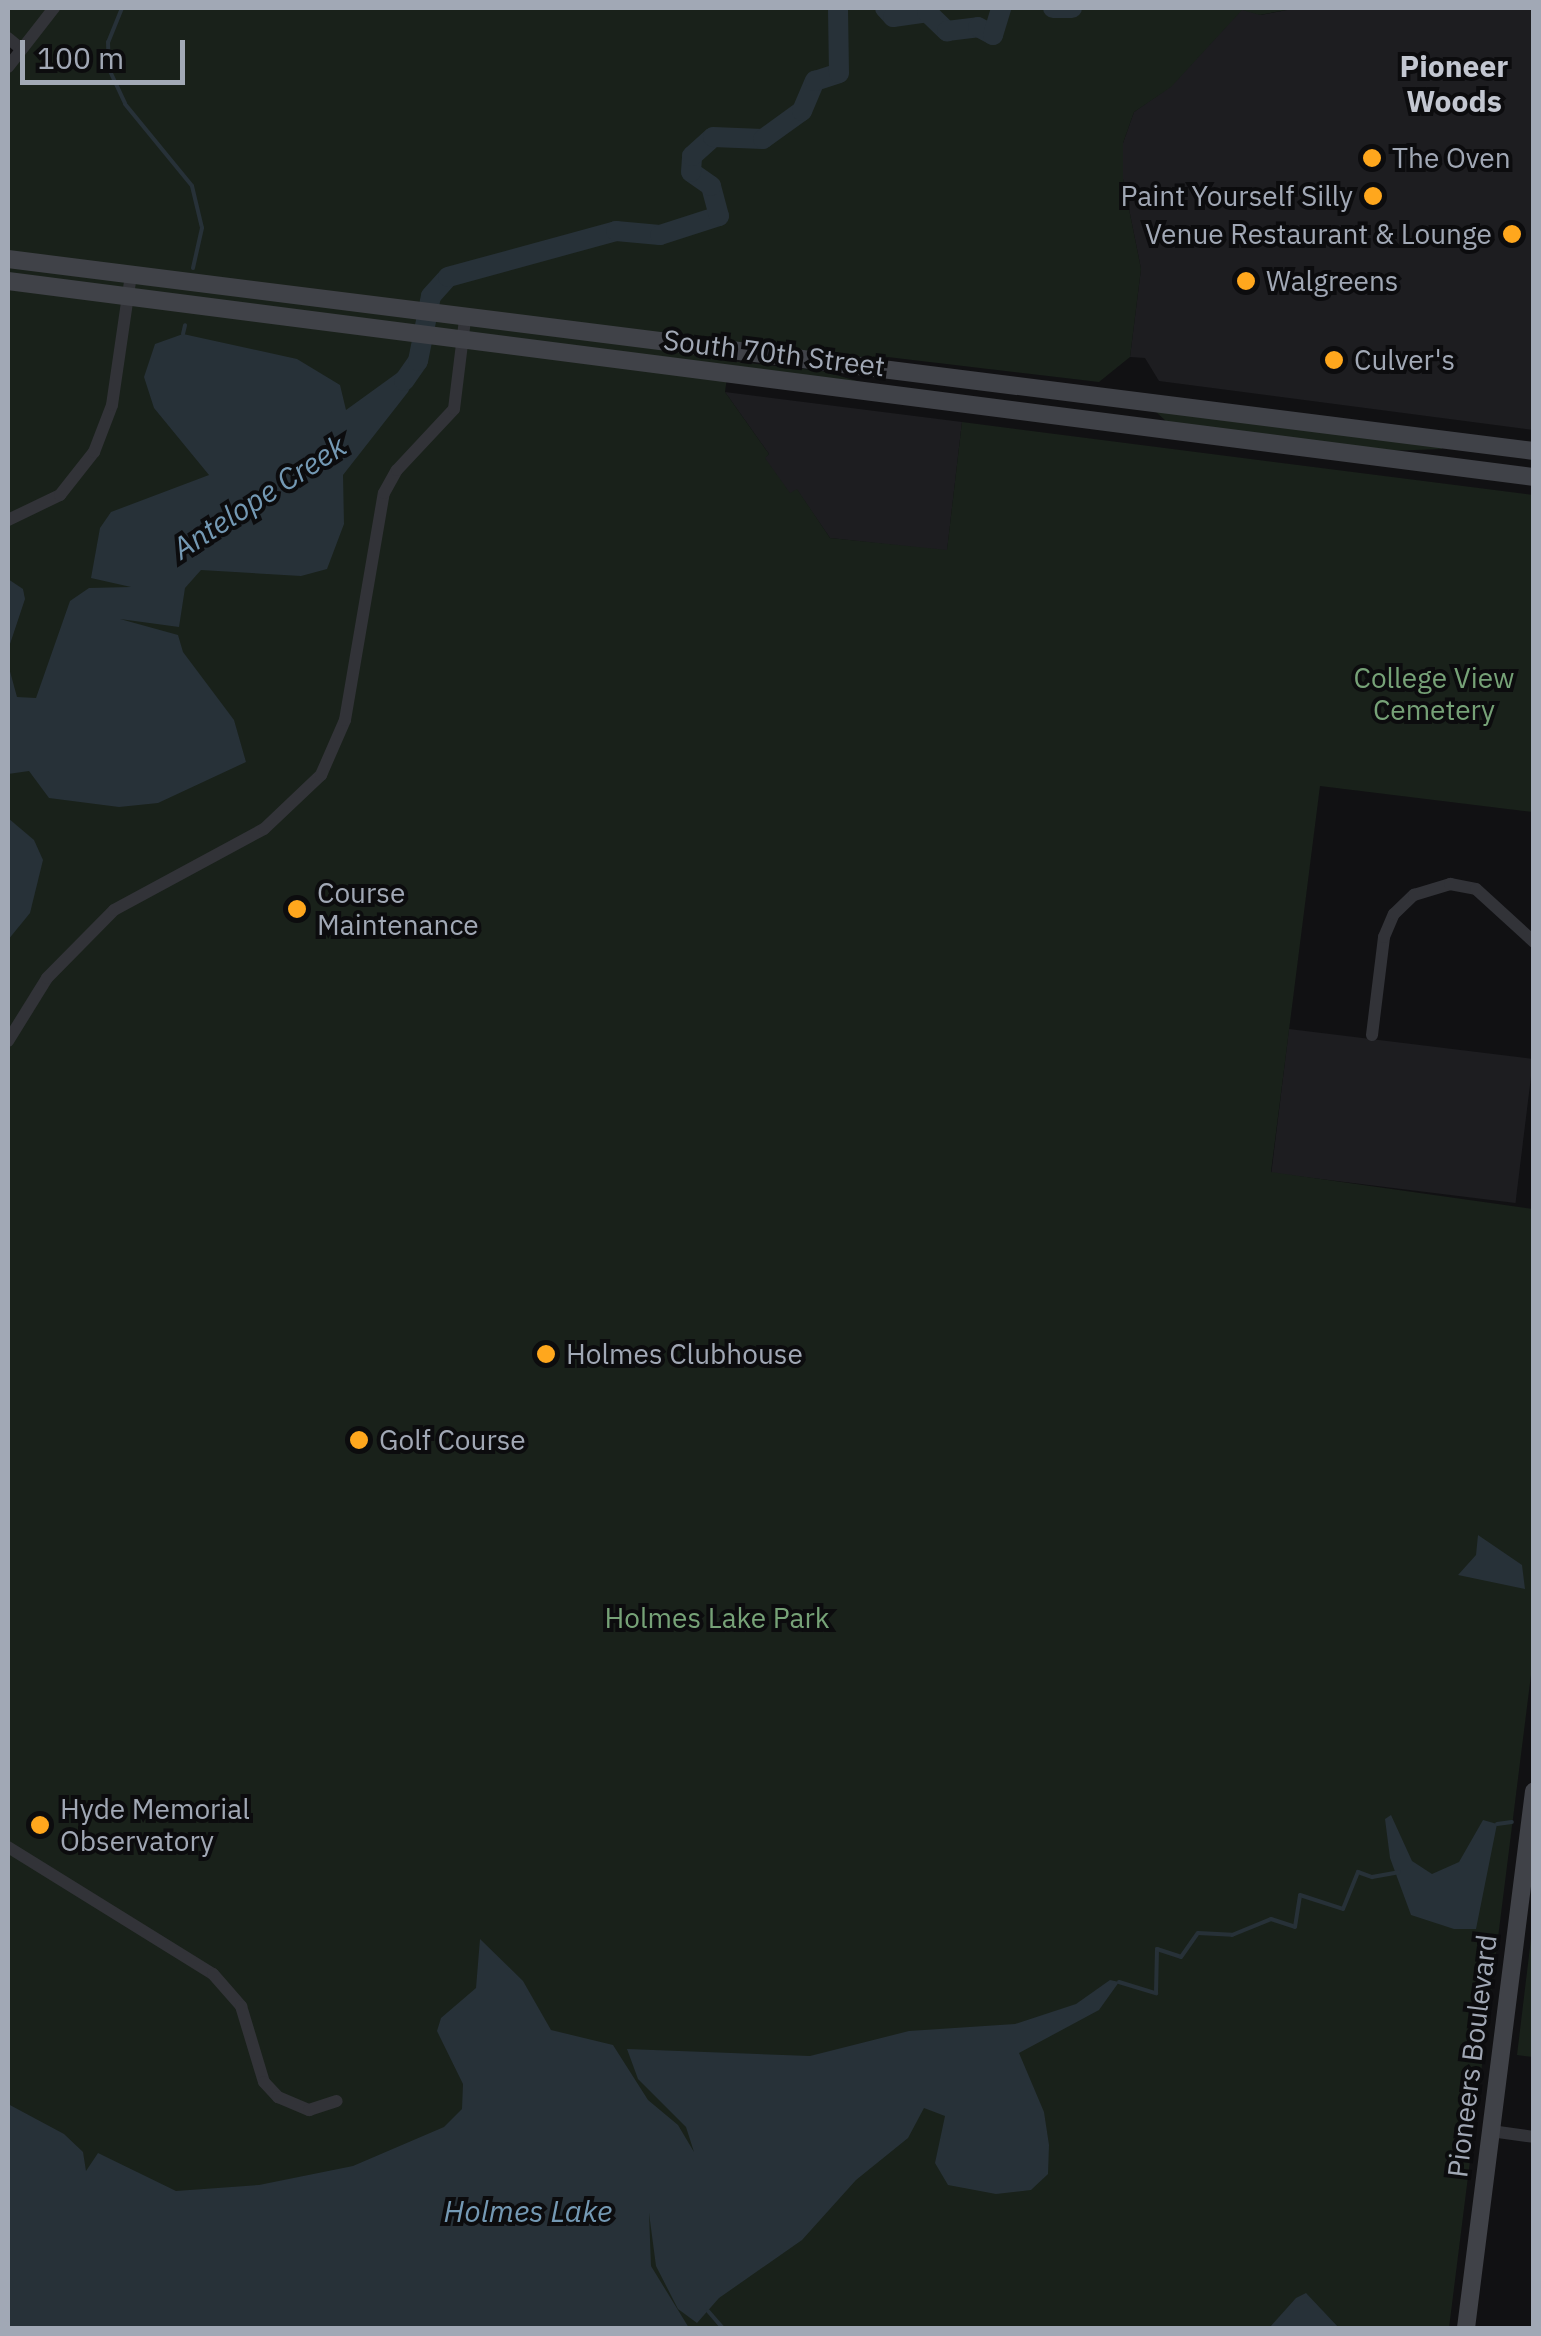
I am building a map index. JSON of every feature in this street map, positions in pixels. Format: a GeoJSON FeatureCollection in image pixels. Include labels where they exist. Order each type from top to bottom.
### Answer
{"type":"FeatureCollection","features":[{"type":"Feature","properties":{"kind":"main road","name":"South 70th Street"},"geometry":{"type":"LineString","coordinates":[[8,259],[409,313],[1534,451]]}},
{"type":"Feature","properties":{"kind":"main road","name":"South 70th Street"},"geometry":{"type":"LineString","coordinates":[[8,281],[442,340],[1534,477]]}},
{"type":"Feature","properties":{"kind":"main road","name":"Pioneers Boulevard"},"geometry":{"type":"LineString","coordinates":[[1466,2328],[1534,1791]]}},
{"type":"Feature","properties":{"kind":"street"},"geometry":{"type":"LineString","coordinates":[[8,67],[54,8]]}},
{"type":"Feature","properties":{"kind":"street"},"geometry":{"type":"LineString","coordinates":[[8,38],[21,49]]}},
{"type":"Feature","properties":{"kind":"street"},"geometry":{"type":"LineString","coordinates":[[8,520],[60,495],[94,452],[112,405],[131,275]]}},
{"type":"Feature","properties":{"kind":"street"},"geometry":{"type":"LineString","coordinates":[[8,1042],[54,969],[114,910],[264,829],[321,776],[345,720],[384,493],[397,470],[450,417],[464,363],[466,320]]}},
{"type":"Feature","properties":{"kind":"street"},"geometry":{"type":"LineString","coordinates":[[464,363],[486,345]]}},
{"type":"Feature","properties":{"kind":"street"},"geometry":{"type":"LineString","coordinates":[[1372,1035],[1384,937],[1394,914],[1414,895],[1450,884],[1476,889],[1534,942]]}},
{"type":"Feature","properties":{"kind":"street"},"geometry":{"type":"LineString","coordinates":[[8,1847],[213,1974],[241,2006],[264,2082],[278,2096],[309,2110],[337,2101]]}},
{"type":"Feature","properties":{"kind":"street"},"geometry":{"type":"LineString","coordinates":[[1490,2131],[1534,2137]]}},
{"type":"Feature","properties":{"kind":"shaded area"},"geometry":{"type":"Polygon","coordinates":[[[1297,8],[1533,8],[1533,430],[1159,381],[1145,358],[1130,357],[1141,269],[1123,179],[1123,143],[1134,112],[1171,86],[1242,9],[1261,15],[1297,8]]]}},
{"type":"Feature","properties":{"kind":"shaded area"},"geometry":{"type":"Polygon","coordinates":[[[725,392],[962,422],[947,551],[830,538],[797,490],[790,494],[764,458],[769,454],[725,392]]]}},
{"type":"Feature","properties":{"kind":"shaded area"},"geometry":{"type":"Polygon","coordinates":[[[1289,1029],[1533,1059],[1515,1203],[1271,1173],[1289,1029]]]}},
{"type":"Feature","properties":{"kind":"green space","name":"Holmes Lake Park"},"geometry":{"type":"Polygon","coordinates":[[[8,8],[1297,8],[1260,15],[1242,10],[1171,87],[1134,112],[1123,143],[1123,179],[1141,269],[1130,357],[1099,382],[879,356],[876,368],[731,353],[730,361],[822,371],[868,384],[728,370],[725,392],[769,454],[765,458],[790,493],[797,489],[830,538],[947,550],[962,422],[1533,495],[1533,812],[1320,786],[1271,1172],[1533,1209],[1533,1659],[1449,2328],[8,2328],[8,67],[21,49],[8,38],[8,8]]]}},
{"type":"Feature","properties":{"kind":"green space"},"geometry":{"type":"Polygon","coordinates":[[[1155,411],[1442,449],[1388,451],[1168,423],[1155,411]]]}},
{"type":"Feature","properties":{"kind":"green space"},"geometry":{"type":"Polygon","coordinates":[[[1533,1922],[1533,2057],[1517,2055],[1533,1922]]]}},
{"type":"Feature","properties":{"kind":"water"},"geometry":{"type":"Polygon","coordinates":[[[183,334],[297,359],[340,385],[346,410],[411,363],[421,365],[408,392],[343,475],[344,524],[327,569],[301,576],[201,570],[185,588],[179,627],[120,619],[178,635],[183,652],[234,720],[246,762],[158,803],[119,807],[49,798],[29,771],[8,774],[8,664],[17,697],[36,698],[70,601],[89,588],[131,587],[91,578],[100,528],[111,512],[209,475],[154,408],[144,377],[155,344],[183,334]]]}},
{"type":"Feature","properties":{"kind":"water"},"geometry":{"type":"Polygon","coordinates":[[[8,579],[23,589],[25,599],[8,650],[8,579]]]}},
{"type":"Feature","properties":{"kind":"water"},"geometry":{"type":"Polygon","coordinates":[[[8,818],[34,840],[43,860],[30,913],[8,940],[8,818]]]}},
{"type":"Feature","properties":{"kind":"water"},"geometry":{"type":"Polygon","coordinates":[[[1478,1535],[1522,1565],[1525,1589],[1458,1575],[1476,1555],[1478,1535]]]}},
{"type":"Feature","properties":{"kind":"water"},"geometry":{"type":"Polygon","coordinates":[[[1391,1815],[1412,1861],[1432,1874],[1459,1862],[1483,1820],[1497,1824],[1476,1929],[1454,1929],[1411,1915],[1390,1858],[1385,1819],[1391,1815]]]}},
{"type":"Feature","properties":{"kind":"water","name":"Holmes Lake"},"geometry":{"type":"Polygon","coordinates":[[[480,1939],[523,1981],[551,2030],[613,2045],[648,2100],[678,2125],[694,2152],[686,2127],[638,2079],[627,2049],[810,2056],[909,2031],[1015,2024],[1076,2004],[1110,1980],[1119,1982],[1099,2010],[1019,2053],[1044,2112],[1049,2145],[1048,2174],[1031,2190],[996,2194],[948,2185],[935,2163],[945,2116],[924,2108],[908,2138],[856,2180],[802,2240],[719,2298],[697,2323],[678,2309],[656,2266],[649,2213],[651,2266],[689,2328],[8,2328],[8,2104],[64,2134],[83,2152],[86,2171],[98,2153],[176,2191],[259,2185],[353,2166],[444,2127],[462,2109],[463,2084],[437,2031],[441,2018],[476,1988],[480,1939]]]}},
{"type":"Feature","properties":{"kind":"water"},"geometry":{"type":"Polygon","coordinates":[[[1306,2293],[1339,2328],[1269,2328],[1296,2298],[1306,2293]]]}},
{"type":"Feature","properties":{"kind":"waterway"},"geometry":{"type":"LineString","coordinates":[[122,8],[108,42],[109,69],[125,104],[192,186],[202,228],[193,268]]}},
{"type":"Feature","properties":{"kind":"waterway","name":"Antelope Creek"},"geometry":{"type":"LineString","coordinates":[[404,381],[418,361],[431,296],[448,277],[616,231],[660,235],[719,216],[711,186],[691,172],[692,156],[713,137],[763,139],[802,111],[815,81],[839,73],[838,8]]}},
{"type":"Feature","properties":{"kind":"waterway","name":"Antelope Creek"},"geometry":{"type":"LineString","coordinates":[[885,8],[893,17],[927,12],[947,31],[978,27],[993,35],[1001,8]]}},
{"type":"Feature","properties":{"kind":"waterway","name":"Antelope Creek"},"geometry":{"type":"LineString","coordinates":[[1053,8],[1072,8]]}},
{"type":"Feature","properties":{"kind":"waterway"},"geometry":{"type":"LineString","coordinates":[[183,334],[185,325]]}},
{"type":"Feature","properties":{"kind":"waterway"},"geometry":{"type":"LineString","coordinates":[[1497,1824],[1512,1822]]}},
{"type":"Feature","properties":{"kind":"waterway"},"geometry":{"type":"LineString","coordinates":[[1119,1982],[1156,1993],[1157,1949],[1181,1957],[1198,1933],[1232,1935],[1271,1919],[1295,1927],[1300,1895],[1343,1909],[1358,1872],[1372,1877],[1399,1872]]}},
{"type":"Feature","properties":{"kind":"waterway"},"geometry":{"type":"LineString","coordinates":[[708,2311],[723,2328]]}},
{"type":"Feature","properties":{"kind":"place","name":"The Oven"},"geometry":{"type":"Point","coordinates":[1372,158]}},
{"type":"Feature","properties":{"kind":"place","name":"Paint Yourself Silly"},"geometry":{"type":"Point","coordinates":[1373,196]}},
{"type":"Feature","properties":{"kind":"place","name":"Venue Restaurant & Lounge"},"geometry":{"type":"Point","coordinates":[1512,234]}},
{"type":"Feature","properties":{"kind":"place","name":"Walgreens"},"geometry":{"type":"Point","coordinates":[1246,281]}},
{"type":"Feature","properties":{"kind":"place","name":"Culver's"},"geometry":{"type":"Point","coordinates":[1334,360]}},
{"type":"Feature","properties":{"kind":"place","name":"Course Maintenance"},"geometry":{"type":"Point","coordinates":[297,909]}},
{"type":"Feature","properties":{"kind":"place","name":"Holmes Clubhouse"},"geometry":{"type":"Point","coordinates":[546,1354]}},
{"type":"Feature","properties":{"kind":"place","name":"Golf Course"},"geometry":{"type":"Point","coordinates":[359,1440]}},
{"type":"Feature","properties":{"kind":"place","name":"Hyde Memorial Observatory"},"geometry":{"type":"Point","coordinates":[40,1825]}},
{"type":"Feature","properties":{"kind":"district","name":"Pioneer Woods"},"geometry":{"type":"Point","coordinates":[1454,83]}},
{"type":"Feature","properties":{"kind":"park label","name":"College View Cemetery"},"geometry":{"type":"Point","coordinates":[1434,694]}}]}
